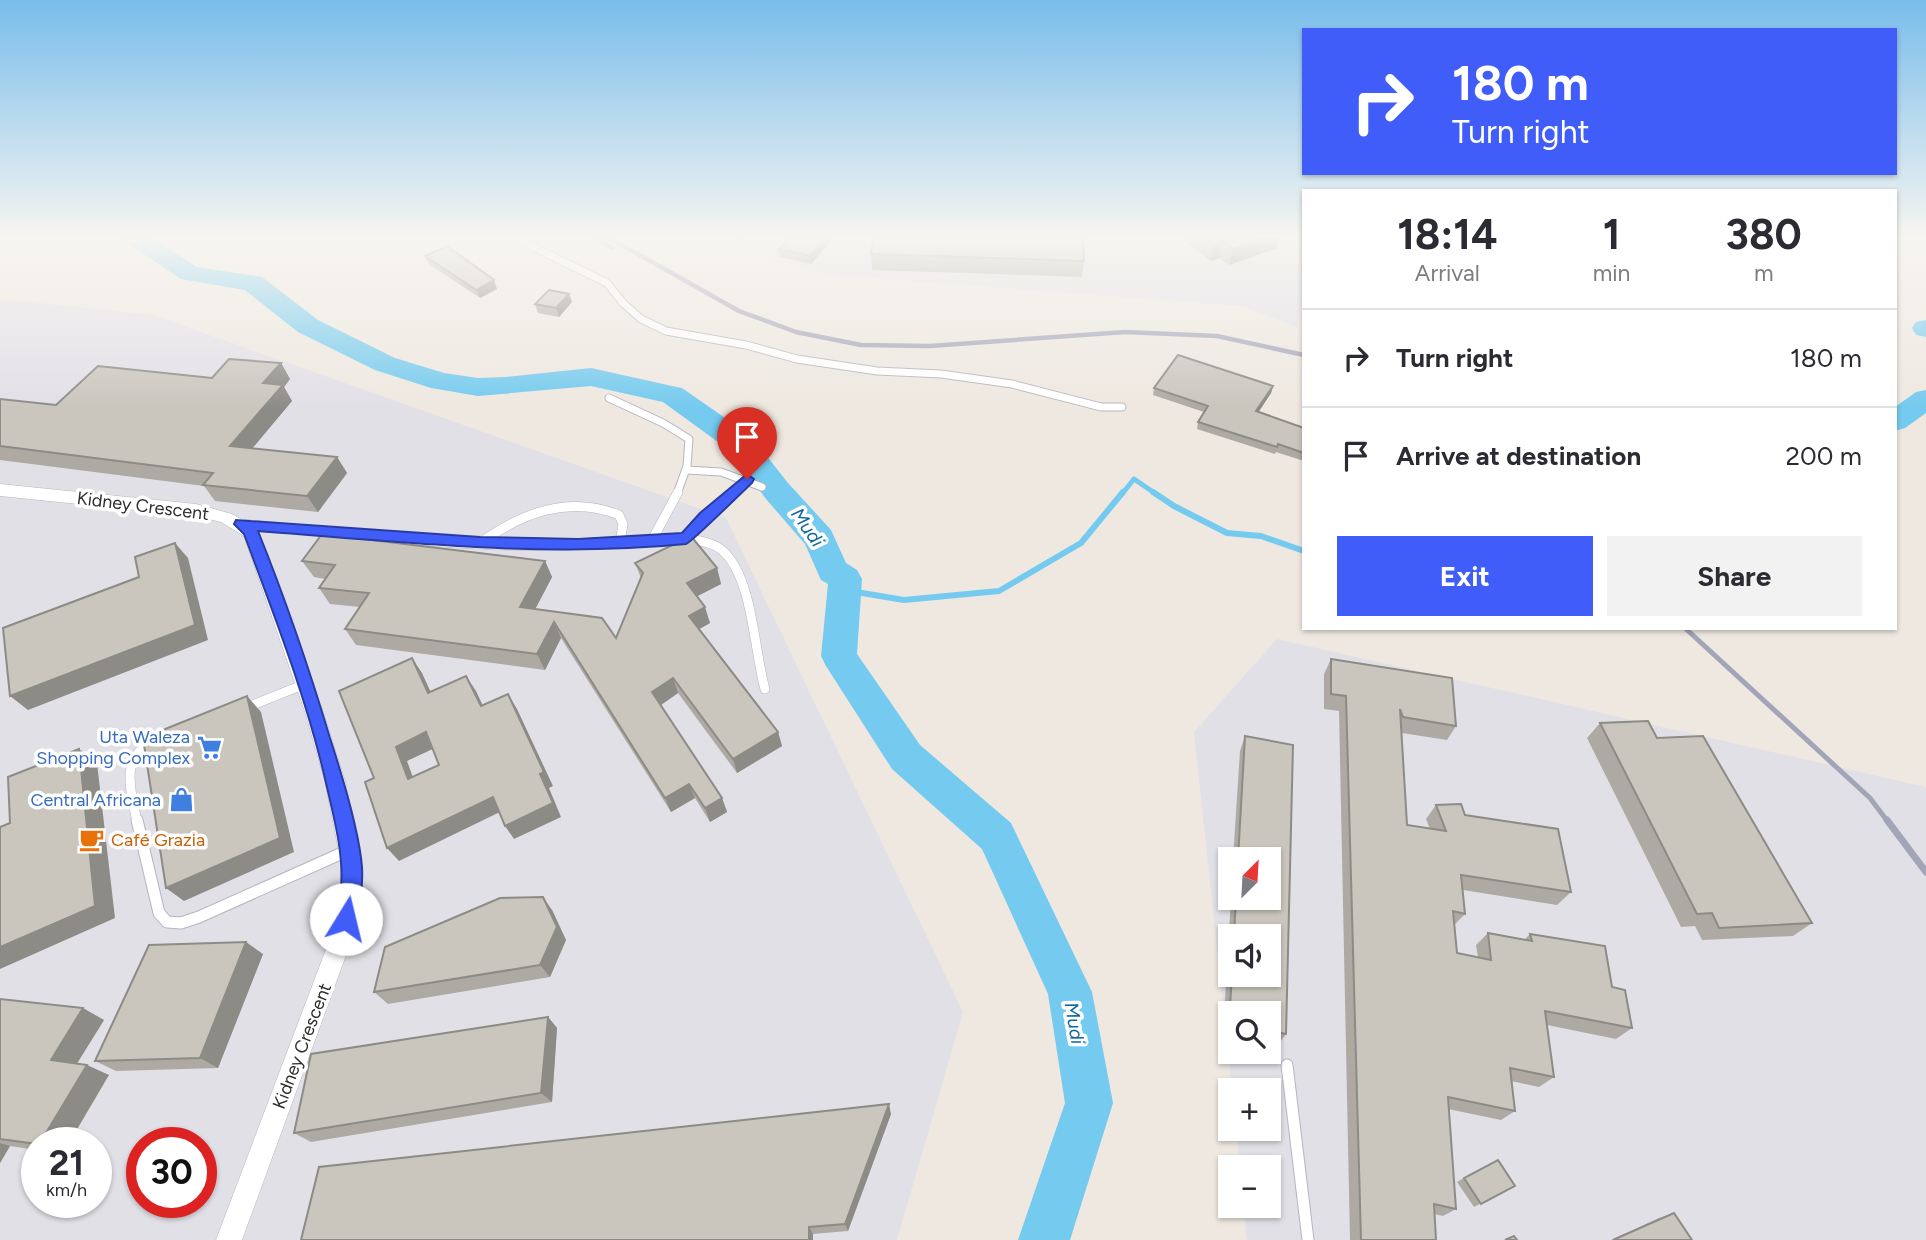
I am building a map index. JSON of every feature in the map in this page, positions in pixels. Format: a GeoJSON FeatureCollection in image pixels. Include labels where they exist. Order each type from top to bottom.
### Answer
{"type":"FeatureCollection","features":[{"type":"Feature","properties":{"kind":"street","name":"Kidney Crescent"},"geometry":{"type":"LineString","coordinates":[[0,490],[196,510],[242,524],[251,531],[305,684],[335,781],[352,867],[350,901],[342,936],[229,1240]]}},
{"type":"Feature","properties":{"kind":"lane"},"geometry":{"type":"LineString","coordinates":[[616,294],[641,318],[666,331],[746,345],[797,359],[877,371],[941,374],[1000,382],[1101,407],[1122,407]]}},
{"type":"Feature","properties":{"kind":"lane"},"geometry":{"type":"LineString","coordinates":[[609,398],[689,439],[687,470],[651,542]]}},
{"type":"Feature","properties":{"kind":"lane"},"geometry":{"type":"LineString","coordinates":[[687,470],[721,471],[762,487]]}},
{"type":"Feature","properties":{"kind":"lane"},"geometry":{"type":"LineString","coordinates":[[686,538],[747,479]]}},
{"type":"Feature","properties":{"kind":"lane"},"geometry":{"type":"LineString","coordinates":[[480,543],[528,512],[554,506],[606,509],[619,515],[623,524],[620,543]]}},
{"type":"Feature","properties":{"kind":"lane"},"geometry":{"type":"LineString","coordinates":[[242,524],[480,543],[620,543],[686,538],[709,543],[724,551],[743,582],[753,644],[765,689]]}},
{"type":"Feature","properties":{"kind":"lane"},"geometry":{"type":"LineString","coordinates":[[238,710],[305,684]]}},
{"type":"Feature","properties":{"kind":"lane"},"geometry":{"type":"LineString","coordinates":[[165,736],[138,750],[131,758],[129,771],[159,913],[167,922],[181,923],[199,917],[350,850]]}},
{"type":"Feature","properties":{"kind":"lane"},"geometry":{"type":"LineString","coordinates":[[1287,1065],[1308,1240]]}},
{"type":"Feature","properties":{"kind":"shaded area"},"geometry":{"type":"Polygon","coordinates":[[[1082,294],[1302,294],[1297,327],[1242,306],[1082,294]]]}},
{"type":"Feature","properties":{"kind":"shaded area"},"geometry":{"type":"Polygon","coordinates":[[[0,299],[153,315],[726,518],[963,1012],[897,1240],[0,1240],[0,299]]]}},
{"type":"Feature","properties":{"kind":"shaded area"},"geometry":{"type":"Polygon","coordinates":[[[1277,639],[1926,787],[1926,1240],[1247,1240],[1244,1218],[1281,1218],[1281,1155],[1239,1155],[1237,1141],[1281,1141],[1281,1078],[1231,1078],[1229,1064],[1281,1064],[1281,1001],[1223,1001],[1221,987],[1281,987],[1281,924],[1218,924],[1218,958],[1194,732],[1277,639]]]}},
{"type":"Feature","properties":{"kind":"building"},"geometry":{"type":"Polygon","coordinates":[[[545,294],[569,294],[556,308],[535,304],[545,294]]]}},
{"type":"Feature","properties":{"kind":"building"},"geometry":{"type":"Polygon","coordinates":[[[1178,355],[1273,386],[1256,411],[1302,427],[1302,452],[1198,422],[1208,406],[1154,388],[1178,355]]]}},
{"type":"Feature","properties":{"kind":"building"},"geometry":{"type":"Polygon","coordinates":[[[229,359],[281,363],[263,383],[283,385],[230,446],[337,457],[307,496],[203,485],[213,473],[0,446],[0,399],[56,405],[98,366],[212,378],[229,359]]]}},
{"type":"Feature","properties":{"kind":"building"},"geometry":{"type":"Polygon","coordinates":[[[322,534],[545,561],[520,607],[602,618],[616,638],[643,573],[635,563],[691,536],[717,568],[687,583],[705,607],[689,616],[778,732],[733,759],[673,678],[652,692],[722,798],[705,808],[689,784],[665,798],[554,622],[537,654],[345,629],[369,593],[319,588],[335,565],[302,561],[322,534]]]}},
{"type":"Feature","properties":{"kind":"building"},"geometry":{"type":"Polygon","coordinates":[[[175,543],[195,625],[10,696],[3,628],[139,577],[135,557],[175,543]]]}},
{"type":"Feature","properties":{"kind":"building"},"geometry":{"type":"Polygon","coordinates":[[[412,658],[428,693],[466,676],[481,706],[508,694],[544,772],[540,774],[553,803],[505,826],[493,797],[387,848],[365,782],[374,778],[339,691],[412,658]],[[426,732],[396,747],[408,779],[439,765],[426,732]]]}},
{"type":"Feature","properties":{"kind":"building"},"geometry":{"type":"Polygon","coordinates":[[[1331,659],[1452,678],[1456,726],[1403,717],[1400,709],[1407,825],[1446,831],[1436,805],[1461,804],[1465,815],[1558,829],[1571,892],[1461,875],[1465,914],[1453,911],[1457,953],[1491,960],[1488,933],[1532,941],[1530,934],[1605,946],[1612,987],[1625,990],[1632,1028],[1545,1011],[1554,1077],[1510,1068],[1515,1111],[1448,1097],[1456,1209],[1434,1204],[1436,1240],[1361,1240],[1346,696],[1331,694],[1331,659]]]}},
{"type":"Feature","properties":{"kind":"building"},"geometry":{"type":"Polygon","coordinates":[[[247,696],[280,838],[166,888],[143,738],[247,696]]]}},
{"type":"Feature","properties":{"kind":"building"},"geometry":{"type":"Polygon","coordinates":[[[1648,721],[1657,738],[1703,736],[1812,923],[1719,928],[1712,913],[1697,914],[1600,723],[1648,721]]]}},
{"type":"Feature","properties":{"kind":"building"},"geometry":{"type":"Polygon","coordinates":[[[1245,736],[1293,745],[1286,1034],[1281,1033],[1281,1001],[1230,1001],[1231,987],[1281,987],[1281,924],[1235,924],[1235,910],[1281,910],[1281,847],[1239,847],[1245,736]]]}},
{"type":"Feature","properties":{"kind":"building"},"geometry":{"type":"Polygon","coordinates":[[[79,749],[95,906],[0,947],[0,827],[10,823],[8,777],[79,749]]]}},
{"type":"Feature","properties":{"kind":"building"},"geometry":{"type":"Polygon","coordinates":[[[543,897],[557,927],[540,965],[374,992],[385,947],[500,898],[543,897]]]}},
{"type":"Feature","properties":{"kind":"building"},"geometry":{"type":"Polygon","coordinates":[[[246,942],[200,1058],[95,1061],[149,945],[246,942]]]}},
{"type":"Feature","properties":{"kind":"building"},"geometry":{"type":"Polygon","coordinates":[[[0,999],[83,1008],[51,1060],[87,1065],[50,1127],[21,1127],[21,1142],[0,1139],[0,999]]]}},
{"type":"Feature","properties":{"kind":"building"},"geometry":{"type":"Polygon","coordinates":[[[548,1017],[541,1093],[294,1133],[311,1054],[548,1017]]]}},
{"type":"Feature","properties":{"kind":"building"},"geometry":{"type":"Polygon","coordinates":[[[889,1104],[845,1224],[809,1227],[809,1240],[301,1240],[319,1167],[889,1104]]]}},
{"type":"Feature","properties":{"kind":"building"},"geometry":{"type":"Polygon","coordinates":[[[1498,1160],[1515,1186],[1481,1204],[1464,1178],[1498,1160]]]}},
{"type":"Feature","properties":{"kind":"building"},"geometry":{"type":"Polygon","coordinates":[[[1674,1213],[1692,1240],[1613,1240],[1674,1213]]]}},
{"type":"Feature","properties":{"kind":"waterway","name":"Mudi"},"geometry":{"type":"LineString","coordinates":[[267,294],[308,326],[385,364],[441,382],[478,387],[591,377],[672,395],[740,443],[777,491],[819,538],[833,571],[845,579],[839,656],[906,757],[997,836],[1070,992],[1089,1103],[1044,1240]]}},
{"type":"Feature","properties":{"kind":"waterway","name":"Mudi"},"geometry":{"type":"LineString","coordinates":[[308,326],[380,367],[395,368],[438,385],[506,391],[608,375],[661,389],[718,422],[791,494]]}},
{"type":"Feature","properties":{"kind":"waterway"},"geometry":{"type":"LineString","coordinates":[[1897,420],[1926,399]]}},
{"type":"Feature","properties":{"kind":"waterway"},"geometry":{"type":"LineString","coordinates":[[1122,494],[1134,479],[1156,494]]}},
{"type":"Feature","properties":{"kind":"waterway"},"geometry":{"type":"LineString","coordinates":[[790,492],[812,518],[826,557],[856,592],[904,600],[999,591],[1081,543],[1123,492]]}},
{"type":"Feature","properties":{"kind":"waterway"},"geometry":{"type":"LineString","coordinates":[[1156,494],[1227,533],[1261,536],[1302,550]]}},
{"type":"Feature","properties":{"kind":"railway"},"geometry":{"type":"LineString","coordinates":[[709,294],[739,311],[796,332],[861,345],[930,346],[1125,332],[1217,336],[1302,355]]}},
{"type":"Feature","properties":{"kind":"railway"},"geometry":{"type":"LineString","coordinates":[[1687,630],[1870,798],[1888,822]]}},
{"type":"Feature","properties":{"kind":"railway"},"geometry":{"type":"LineString","coordinates":[[1887,820],[1926,872]]}},
{"type":"Feature","properties":{"kind":"place","name":"Uta Waleza Shopping Complex"},"geometry":{"type":"Point","coordinates":[210,747]}},
{"type":"Feature","properties":{"kind":"place","name":"Central Africana"},"geometry":{"type":"Point","coordinates":[181,800]}},
{"type":"Feature","properties":{"kind":"place","name":"Café Grazia"},"geometry":{"type":"Point","coordinates":[91,840]}},
{"type":"Feature","properties":{"kind":"route"},"geometry":{"type":"LineString","coordinates":[[346,919],[352,867],[335,781],[305,684],[251,531],[242,524],[480,543],[578,545],[651,542],[686,538],[747,479]]}}]}
